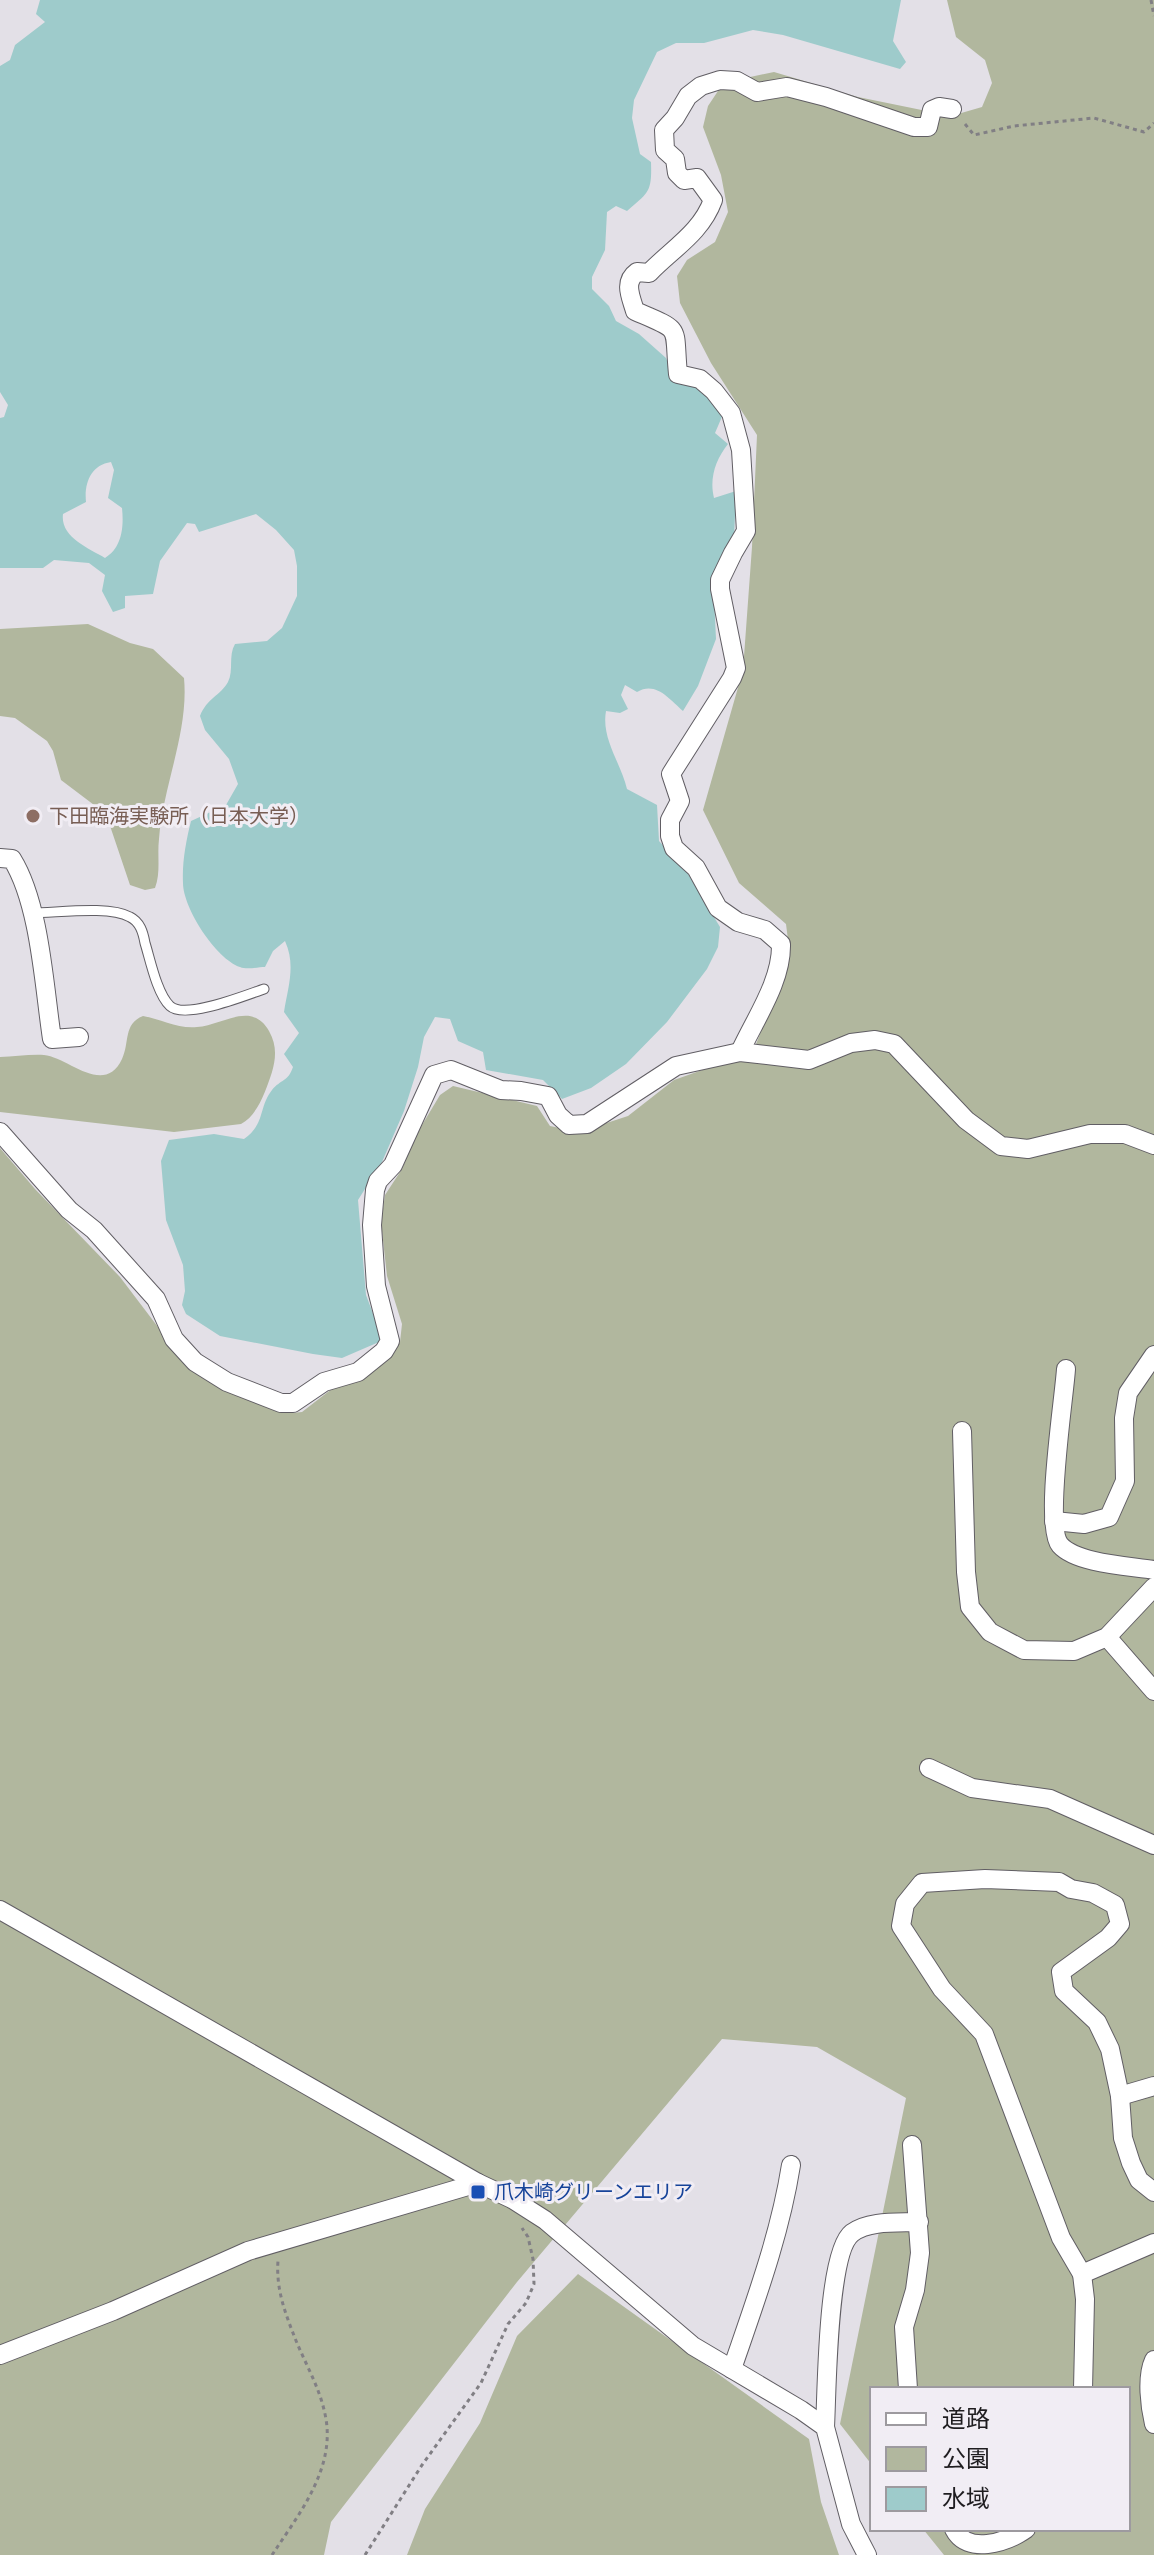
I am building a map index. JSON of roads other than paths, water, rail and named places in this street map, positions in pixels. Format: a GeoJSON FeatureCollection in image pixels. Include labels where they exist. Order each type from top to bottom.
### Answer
{"type":"FeatureCollection","features":[{"type":"Feature","properties":{"kind":"street"},"geometry":{"type":"LineString","coordinates":[[740,1052],[776,976],[781,944],[765,930],[738,922],[718,908],[696,868],[674,848],[670,820],[680,801],[671,774],[736,668],[720,580],[746,531],[741,450],[731,413],[700,379],[678,374],[676,335],[670,326],[635,311],[628,288],[631,276],[637,272],[649,273],[684,243],[710,209],[713,200],[709,191],[697,178],[684,180],[677,173],[675,159],[665,150],[664,130],[688,96],[701,86],[720,80],[737,81],[757,92],[787,87],[914,127],[928,127],[932,110],[939,107],[952,109]]}},
{"type":"Feature","properties":{"kind":"street"},"geometry":{"type":"LineString","coordinates":[[0,858],[12,859],[21,874],[32,913],[52,1039],[79,1037]]}},
{"type":"Feature","properties":{"kind":"street"},"geometry":{"type":"LineString","coordinates":[[0,1132],[69,1210],[94,1230],[156,1299],[174,1339],[195,1362],[227,1382],[281,1403],[293,1403],[324,1382],[358,1372],[384,1351],[390,1341],[376,1286],[372,1225],[375,1190],[378,1181],[393,1165],[434,1075],[451,1070],[501,1090],[548,1096],[558,1115],[569,1125],[578,1125],[587,1124],[676,1066],[740,1052],[809,1060],[851,1043],[875,1040],[894,1044],[966,1120],[1001,1146],[1028,1149],[1090,1134],[1125,1134],[1154,1145]]}},
{"type":"Feature","properties":{"kind":"street"},"geometry":{"type":"LineString","coordinates":[[1054,1521],[1084,1524],[1109,1517],[1125,1481],[1124,1418],[1128,1393],[1154,1355]]}},
{"type":"Feature","properties":{"kind":"street"},"geometry":{"type":"LineString","coordinates":[[1066,1369],[1054,1484],[1053,1532],[1060,1545],[1074,1555],[1154,1570]]}},
{"type":"Feature","properties":{"kind":"street"},"geometry":{"type":"LineString","coordinates":[[962,1431],[966,1572],[970,1607],[990,1632],[1024,1650],[1074,1651],[1107,1637],[1154,1587]]}},
{"type":"Feature","properties":{"kind":"street"},"geometry":{"type":"LineString","coordinates":[[1107,1637],[1154,1691]]}},
{"type":"Feature","properties":{"kind":"street"},"geometry":{"type":"LineString","coordinates":[[929,1768],[972,1788],[1050,1799],[1154,1845]]}},
{"type":"Feature","properties":{"kind":"street"},"geometry":{"type":"LineString","coordinates":[[1083,2387],[1085,2299],[1082,2274],[1061,2238],[984,2034],[942,1989],[901,1926],[905,1904],[922,1883],[985,1879],[1059,1882],[1071,1889],[1093,1893],[1115,1905],[1120,1924],[1108,1938],[1061,1972],[1064,1991],[1097,2022],[1110,2049],[1120,2096],[1123,2138],[1139,2180],[1154,2192]]}},
{"type":"Feature","properties":{"kind":"street"},"geometry":{"type":"LineString","coordinates":[[0,1910],[478,2183],[512,2199],[545,2220],[693,2346],[825,2427]]}},
{"type":"Feature","properties":{"kind":"street"},"geometry":{"type":"LineString","coordinates":[[1120,2096],[1154,2086]]}},
{"type":"Feature","properties":{"kind":"street"},"geometry":{"type":"LineString","coordinates":[[908,2387],[904,2327],[915,2290],[920,2253],[912,2145]]}},
{"type":"Feature","properties":{"kind":"street"},"geometry":{"type":"LineString","coordinates":[[732,2369],[758,2296],[787,2194],[791,2165]]}},
{"type":"Feature","properties":{"kind":"street"},"geometry":{"type":"LineString","coordinates":[[0,2355],[113,2311],[248,2251],[478,2183]]}},
{"type":"Feature","properties":{"kind":"street"},"geometry":{"type":"LineString","coordinates":[[867,2555],[851,2524],[825,2427],[834,2275],[842,2247],[852,2233],[874,2225],[919,2222]]}},
{"type":"Feature","properties":{"kind":"street"},"geometry":{"type":"LineString","coordinates":[[1082,2274],[1154,2243]]}},
{"type":"Feature","properties":{"kind":"street"},"geometry":{"type":"LineString","coordinates":[[1154,2360],[1150,2390],[1154,2424]]}},
{"type":"Feature","properties":{"kind":"street"},"geometry":{"type":"LineString","coordinates":[[955,2531],[970,2546],[988,2548],[1023,2531]]}},
{"type":"Feature","properties":{"kind":"lane"},"geometry":{"type":"LineString","coordinates":[[32,913],[120,913],[134,918],[140,926],[164,997],[173,1009],[202,1008],[264,989]]}},
{"type":"Feature","properties":{"kind":"water"},"geometry":{"type":"Polygon","coordinates":[[[40,0],[901,0],[893,41],[906,62],[900,69],[783,35],[753,30],[704,43],[676,43],[657,52],[634,100],[632,118],[640,154],[651,162],[650,186],[645,195],[627,211],[616,206],[607,212],[605,250],[592,277],[592,289],[609,306],[616,321],[639,334],[666,358],[673,374],[701,385],[724,412],[715,433],[728,444],[720,456],[712,483],[714,498],[736,491],[734,539],[714,598],[716,639],[698,686],[683,711],[656,690],[637,692],[625,685],[621,695],[628,709],[620,713],[606,711],[605,721],[627,789],[657,805],[659,841],[685,869],[720,927],[718,947],[707,969],[667,1022],[626,1064],[591,1088],[562,1099],[543,1080],[486,1070],[483,1052],[458,1041],[450,1019],[435,1017],[424,1037],[404,1111],[382,1162],[358,1200],[366,1295],[380,1332],[379,1342],[342,1358],[220,1336],[186,1314],[182,1305],[185,1291],[183,1265],[166,1220],[161,1161],[169,1140],[214,1134],[244,1139],[256,1127],[272,1090],[287,1078],[293,1067],[284,1054],[299,1033],[284,1012],[291,967],[285,941],[273,951],[265,967],[243,968],[231,962],[202,931],[184,893],[183,875],[191,821],[226,805],[238,784],[229,759],[205,730],[200,716],[228,682],[235,644],[267,641],[282,628],[297,596],[294,550],[256,514],[199,532],[195,524],[187,523],[160,561],[153,594],[125,596],[125,608],[113,612],[102,591],[105,575],[89,563],[54,560],[43,568],[0,568],[0,418],[4,417],[8,405],[0,392],[0,66],[10,60],[15,45],[45,22],[36,14],[40,0]],[[111,462],[98,467],[90,476],[86,502],[63,514],[63,522],[70,535],[105,558],[115,549],[122,530],[122,508],[108,498],[114,470],[111,462]]]}},
{"type":"Feature","properties":{"kind":"place","name":"下田臨海実験所（日本大学）"},"geometry":{"type":"Point","coordinates":[33,816]}},
{"type":"Feature","properties":{"kind":"place","name":"爪木崎グリーンエリア"},"geometry":{"type":"Point","coordinates":[478,2192]}}]}
